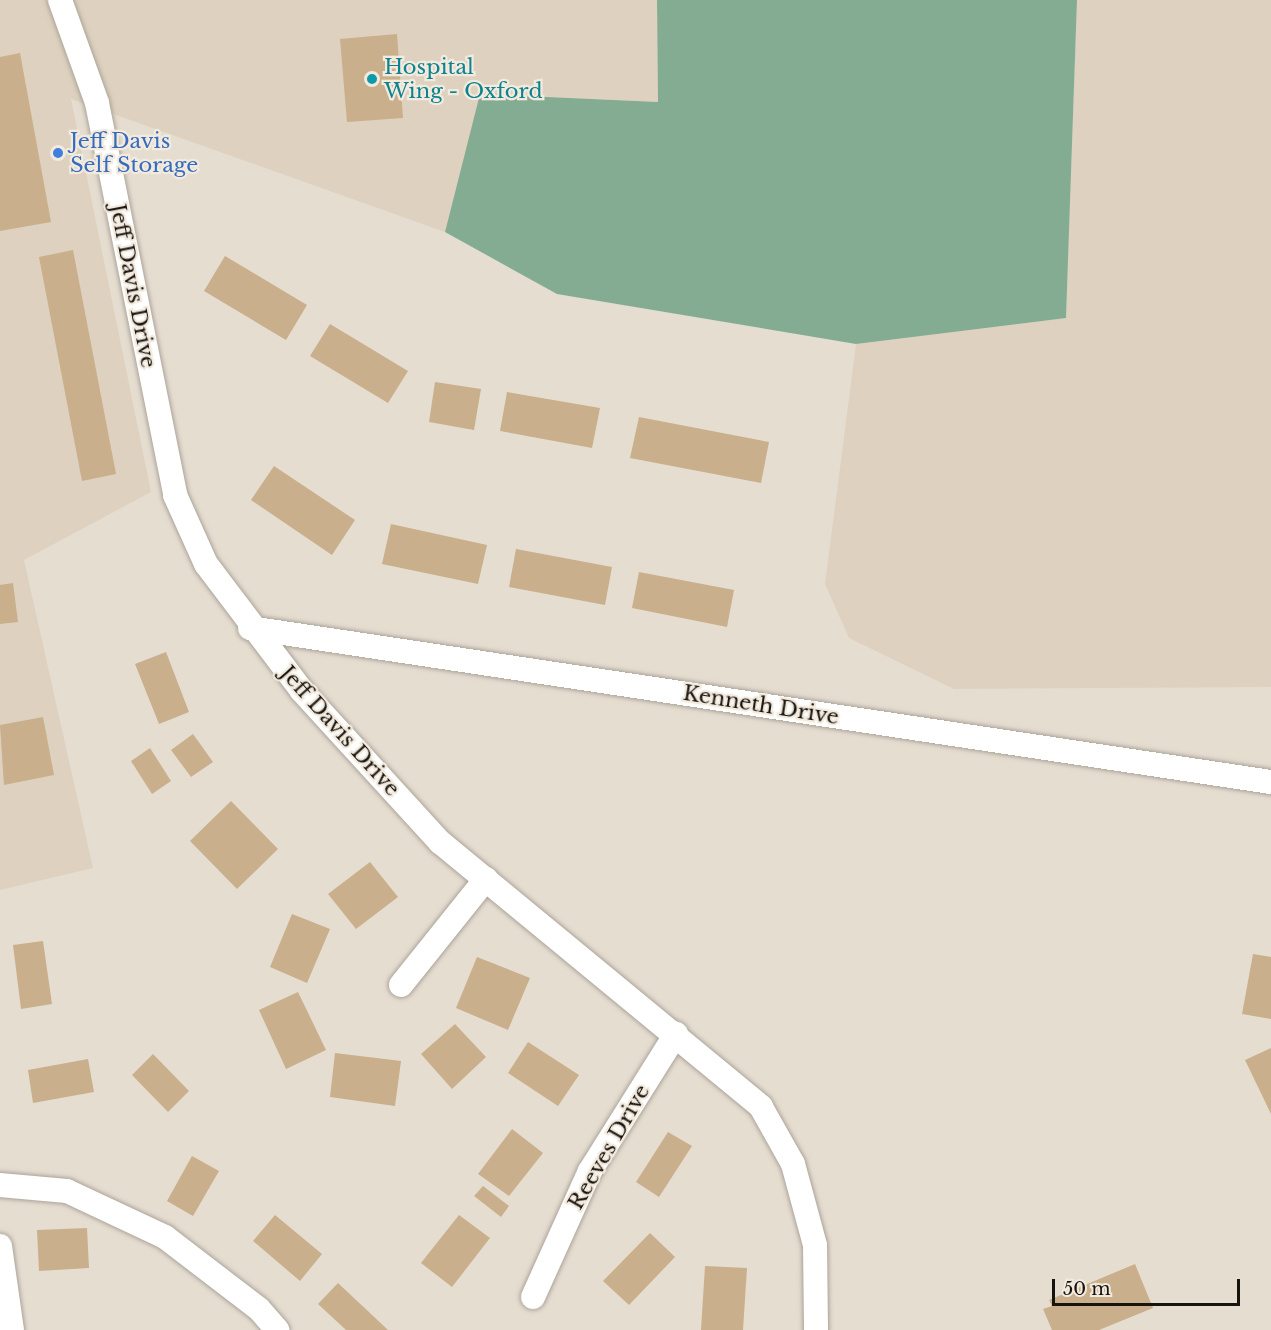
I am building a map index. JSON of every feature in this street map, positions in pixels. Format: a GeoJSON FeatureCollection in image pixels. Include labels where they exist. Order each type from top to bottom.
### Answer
{"type":"FeatureCollection","features":[{"type":"Feature","properties":{"kind":"street","name":"Jeff Davis Drive"},"geometry":{"type":"LineString","coordinates":[[60,0],[97,103],[175,495],[206,564],[250,628],[440,842],[676,1034],[761,1107],[793,1164],[815,1245],[816,1330]]}},
{"type":"Feature","properties":{"kind":"street","name":"Kenneth Drive"},"geometry":{"type":"LineString","coordinates":[[250,628],[1271,782]]}},
{"type":"Feature","properties":{"kind":"street"},"geometry":{"type":"LineString","coordinates":[[401,985],[486,879]]}},
{"type":"Feature","properties":{"kind":"street","name":"Reeves Drive"},"geometry":{"type":"LineString","coordinates":[[533,1297],[590,1171],[676,1034]]}},
{"type":"Feature","properties":{"kind":"street"},"geometry":{"type":"LineString","coordinates":[[0,1185],[67,1191],[165,1237],[259,1309],[277,1330]]}},
{"type":"Feature","properties":{"kind":"street"},"geometry":{"type":"LineString","coordinates":[[0,1246],[12,1330]]}},
{"type":"Feature","properties":{"kind":"shaded area"},"geometry":{"type":"Polygon","coordinates":[[[0,0],[657,0],[658,102],[481,94],[445,232],[71,99],[151,492],[24,560],[93,868],[0,890],[0,0]]]}},
{"type":"Feature","properties":{"kind":"shaded area"},"geometry":{"type":"Polygon","coordinates":[[[1077,0],[1271,0],[1271,687],[954,689],[849,638],[825,584],[856,344],[1066,318],[1077,0]]]}},
{"type":"Feature","properties":{"kind":"green space"},"geometry":{"type":"Polygon","coordinates":[[[657,0],[1077,0],[1066,318],[856,344],[557,294],[445,232],[480,94],[658,102],[657,0]]]}},
{"type":"Feature","properties":{"kind":"building","name":"Hospital Wing - Oxford"},"geometry":{"type":"Polygon","coordinates":[[[397,34],[403,118],[347,122],[340,39],[397,34]]]}},
{"type":"Feature","properties":{"kind":"building"},"geometry":{"type":"Polygon","coordinates":[[[20,53],[51,222],[0,231],[0,57],[20,53]]]}},
{"type":"Feature","properties":{"kind":"building"},"geometry":{"type":"Polygon","coordinates":[[[73,250],[116,474],[82,481],[39,257],[73,250]]]}},
{"type":"Feature","properties":{"kind":"building"},"geometry":{"type":"Polygon","coordinates":[[[225,256],[307,305],[286,340],[204,291],[225,256]]]}},
{"type":"Feature","properties":{"kind":"building"},"geometry":{"type":"Polygon","coordinates":[[[330,324],[408,371],[388,403],[310,356],[330,324]]]}},
{"type":"Feature","properties":{"kind":"building"},"geometry":{"type":"Polygon","coordinates":[[[435,382],[481,389],[474,430],[429,422],[435,382]]]}},
{"type":"Feature","properties":{"kind":"building"},"geometry":{"type":"Polygon","coordinates":[[[507,392],[600,408],[592,448],[500,431],[507,392]]]}},
{"type":"Feature","properties":{"kind":"building"},"geometry":{"type":"Polygon","coordinates":[[[639,417],[769,442],[761,483],[630,458],[639,417]]]}},
{"type":"Feature","properties":{"kind":"building"},"geometry":{"type":"Polygon","coordinates":[[[274,466],[355,520],[332,555],[251,500],[274,466]]]}},
{"type":"Feature","properties":{"kind":"building"},"geometry":{"type":"Polygon","coordinates":[[[391,524],[487,545],[478,584],[382,564],[391,524]]]}},
{"type":"Feature","properties":{"kind":"building"},"geometry":{"type":"Polygon","coordinates":[[[516,549],[612,567],[605,605],[509,587],[516,549]]]}},
{"type":"Feature","properties":{"kind":"building"},"geometry":{"type":"Polygon","coordinates":[[[639,572],[734,590],[727,627],[632,608],[639,572]]]}},
{"type":"Feature","properties":{"kind":"building"},"geometry":{"type":"Polygon","coordinates":[[[13,583],[18,622],[0,624],[0,585],[13,583]]]}},
{"type":"Feature","properties":{"kind":"building"},"geometry":{"type":"Polygon","coordinates":[[[166,652],[189,712],[159,724],[135,664],[166,652]]]}},
{"type":"Feature","properties":{"kind":"building"},"geometry":{"type":"Polygon","coordinates":[[[43,717],[54,775],[4,785],[0,725],[43,717]]]}},
{"type":"Feature","properties":{"kind":"building"},"geometry":{"type":"Polygon","coordinates":[[[193,734],[213,762],[191,777],[171,750],[193,734]]]}},
{"type":"Feature","properties":{"kind":"building"},"geometry":{"type":"Polygon","coordinates":[[[150,748],[171,781],[152,794],[131,761],[150,748]]]}},
{"type":"Feature","properties":{"kind":"building"},"geometry":{"type":"Polygon","coordinates":[[[231,801],[278,849],[237,889],[190,841],[231,801]]]}},
{"type":"Feature","properties":{"kind":"building"},"geometry":{"type":"Polygon","coordinates":[[[370,862],[398,897],[356,929],[328,894],[370,862]]]}},
{"type":"Feature","properties":{"kind":"building"},"geometry":{"type":"Polygon","coordinates":[[[292,914],[330,929],[307,983],[270,967],[292,914]]]}},
{"type":"Feature","properties":{"kind":"building"},"geometry":{"type":"Polygon","coordinates":[[[43,941],[52,1004],[21,1009],[13,945],[43,941]]]}},
{"type":"Feature","properties":{"kind":"building"},"geometry":{"type":"Polygon","coordinates":[[[1253,954],[1271,957],[1271,1019],[1242,1014],[1253,954]]]}},
{"type":"Feature","properties":{"kind":"building"},"geometry":{"type":"Polygon","coordinates":[[[477,957],[530,978],[508,1030],[456,1008],[477,957]]]}},
{"type":"Feature","properties":{"kind":"building"},"geometry":{"type":"Polygon","coordinates":[[[298,992],[326,1050],[286,1069],[259,1010],[298,992]]]}},
{"type":"Feature","properties":{"kind":"building"},"geometry":{"type":"Polygon","coordinates":[[[455,1024],[486,1057],[452,1089],[421,1054],[455,1024]]]}},
{"type":"Feature","properties":{"kind":"building"},"geometry":{"type":"Polygon","coordinates":[[[528,1042],[579,1075],[558,1106],[508,1073],[528,1042]]]}},
{"type":"Feature","properties":{"kind":"building"},"geometry":{"type":"Polygon","coordinates":[[[1271,1048],[1271,1114],[1245,1060],[1271,1048]]]}},
{"type":"Feature","properties":{"kind":"building"},"geometry":{"type":"Polygon","coordinates":[[[335,1053],[401,1061],[395,1106],[330,1097],[335,1053]]]}},
{"type":"Feature","properties":{"kind":"building"},"geometry":{"type":"Polygon","coordinates":[[[153,1054],[189,1091],[168,1112],[132,1075],[153,1054]]]}},
{"type":"Feature","properties":{"kind":"building"},"geometry":{"type":"Polygon","coordinates":[[[88,1059],[94,1092],[33,1103],[28,1070],[88,1059]]]}},
{"type":"Feature","properties":{"kind":"building"},"geometry":{"type":"Polygon","coordinates":[[[512,1129],[543,1153],[509,1196],[478,1174],[512,1129]]]}},
{"type":"Feature","properties":{"kind":"building"},"geometry":{"type":"Polygon","coordinates":[[[668,1132],[692,1146],[659,1197],[636,1182],[668,1132]]]}},
{"type":"Feature","properties":{"kind":"building"},"geometry":{"type":"Polygon","coordinates":[[[192,1156],[219,1171],[193,1216],[167,1201],[192,1156]]]}},
{"type":"Feature","properties":{"kind":"building"},"geometry":{"type":"Polygon","coordinates":[[[483,1186],[509,1206],[501,1217],[474,1196],[483,1186]]]}},
{"type":"Feature","properties":{"kind":"building"},"geometry":{"type":"Polygon","coordinates":[[[275,1215],[322,1254],[300,1281],[253,1241],[275,1215]]]}},
{"type":"Feature","properties":{"kind":"building"},"geometry":{"type":"Polygon","coordinates":[[[459,1215],[490,1238],[452,1287],[421,1263],[459,1215]]]}},
{"type":"Feature","properties":{"kind":"building"},"geometry":{"type":"Polygon","coordinates":[[[87,1228],[89,1268],[39,1271],[37,1230],[87,1228]]]}},
{"type":"Feature","properties":{"kind":"building"},"geometry":{"type":"Polygon","coordinates":[[[650,1233],[675,1257],[629,1305],[603,1281],[650,1233]]]}},
{"type":"Feature","properties":{"kind":"building"},"geometry":{"type":"Polygon","coordinates":[[[1135,1264],[1153,1308],[1099,1330],[1052,1330],[1043,1309],[1052,1306],[1049,1300],[1135,1264]]]}},
{"type":"Feature","properties":{"kind":"building"},"geometry":{"type":"Polygon","coordinates":[[[705,1266],[747,1268],[743,1330],[701,1330],[705,1266]]]}},
{"type":"Feature","properties":{"kind":"building"},"geometry":{"type":"Polygon","coordinates":[[[338,1283],[388,1330],[346,1330],[318,1304],[338,1283]]]}},
{"type":"Feature","properties":{"kind":"place","name":"Hospital Wing - Oxford"},"geometry":{"type":"Point","coordinates":[372,79]}},
{"type":"Feature","properties":{"kind":"place","name":"Jeff Davis Self Storage"},"geometry":{"type":"Point","coordinates":[58,153]}}]}
